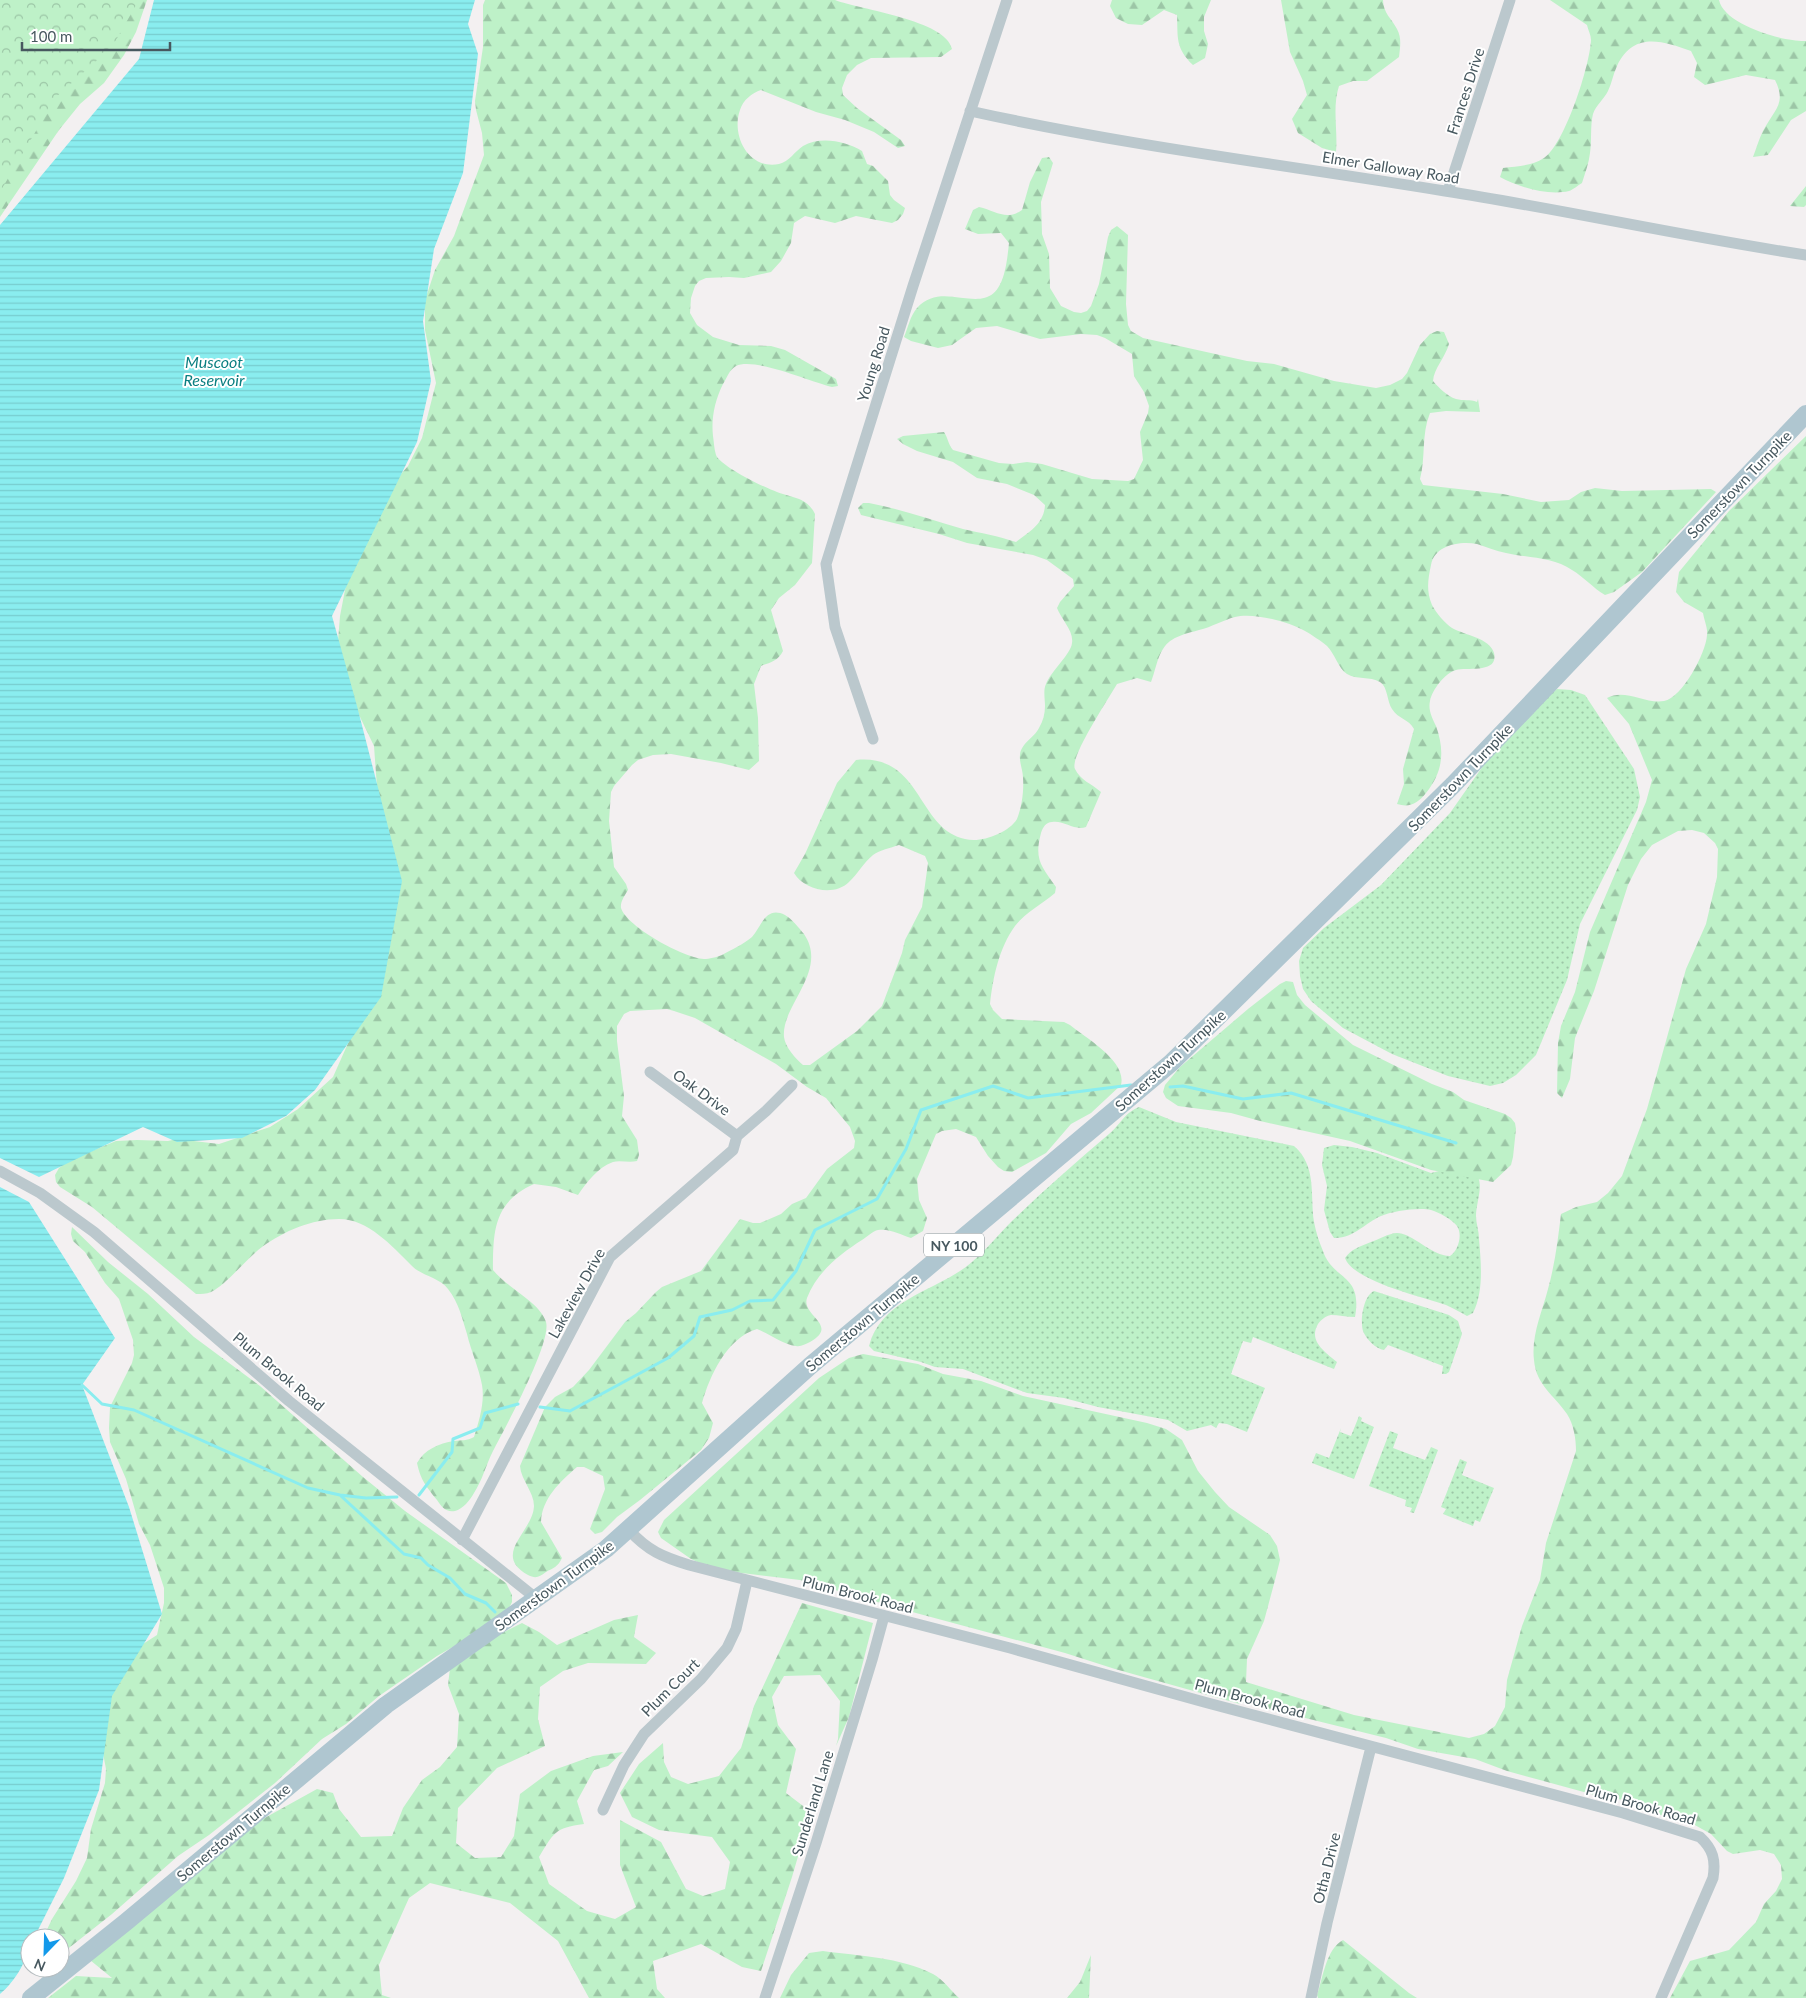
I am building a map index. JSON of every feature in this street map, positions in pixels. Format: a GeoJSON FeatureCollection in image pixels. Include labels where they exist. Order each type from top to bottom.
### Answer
{"type":"FeatureCollection","features":[{"type":"Feature","properties":{"kind":"main road","name":"Somerstown Turnpike"},"geometry":{"type":"LineString","coordinates":[[31,1998],[104,1940],[386,1705],[580,1569],[629,1530],[810,1366],[1140,1090],[1200,1036],[1453,785],[1806,414]]}},
{"type":"Feature","properties":{"kind":"street","name":"Young Road"},"geometry":{"type":"LineString","coordinates":[[873,739],[835,627],[826,564],[1007,0]]}},
{"type":"Feature","properties":{"kind":"street","name":"Frances Drive"},"geometry":{"type":"LineString","coordinates":[[1448,191],[1510,0]]}},
{"type":"Feature","properties":{"kind":"street","name":"Elmer Galloway Road"},"geometry":{"type":"LineString","coordinates":[[970,111],[1167,148],[1448,191],[1741,246],[1806,255]]}},
{"type":"Feature","properties":{"kind":"street","name":"Oak Drive"},"geometry":{"type":"LineString","coordinates":[[650,1072],[737,1136]]}},
{"type":"Feature","properties":{"kind":"street","name":"Lakeview Drive"},"geometry":{"type":"LineString","coordinates":[[462,1540],[610,1257],[733,1150],[737,1136],[792,1085]]}},
{"type":"Feature","properties":{"kind":"street","name":"Plum Brook Road"},"geometry":{"type":"LineString","coordinates":[[0,1172],[40,1193],[68,1211],[289,1401],[537,1599]]}},
{"type":"Feature","properties":{"kind":"street","name":"Plum Brook Road"},"geometry":{"type":"LineString","coordinates":[[629,1530],[652,1552],[670,1559],[747,1581],[1019,1650],[1372,1747],[1623,1813],[1700,1837],[1708,1844],[1713,1854],[1715,1866],[1713,1878],[1661,1998]]}},
{"type":"Feature","properties":{"kind":"street","name":"Plum Court"},"geometry":{"type":"LineString","coordinates":[[603,1810],[624,1765],[644,1734],[701,1679],[727,1648],[736,1629],[747,1581]]}},
{"type":"Feature","properties":{"kind":"street","name":"Sunderland Lane"},"geometry":{"type":"LineString","coordinates":[[765,1998],[819,1834],[884,1616]]}},
{"type":"Feature","properties":{"kind":"street","name":"Otha Drive"},"geometry":{"type":"LineString","coordinates":[[1311,1998],[1327,1923],[1372,1747]]}},
{"type":"Feature","properties":{"kind":"green space"},"geometry":{"type":"Polygon","coordinates":[[[0,0],[147,0],[136,32],[124,55],[104,83],[80,104],[59,130],[0,217],[0,0]]]}},
{"type":"Feature","properties":{"kind":"green space"},"geometry":{"type":"Polygon","coordinates":[[[0,0],[139,0],[112,47],[56,97],[0,192],[0,0]]]}},
{"type":"Feature","properties":{"kind":"green space"},"geometry":{"type":"Polygon","coordinates":[[[485,0],[835,0],[919,23],[946,39],[952,49],[941,57],[871,58],[857,65],[847,75],[842,88],[843,95],[857,108],[901,140],[905,146],[898,148],[874,132],[761,90],[748,97],[741,106],[738,120],[740,140],[744,149],[759,162],[779,164],[810,143],[817,141],[841,142],[862,151],[867,164],[873,166],[888,181],[890,195],[905,208],[898,220],[892,223],[856,216],[835,223],[805,216],[794,223],[791,243],[781,261],[771,272],[744,278],[706,278],[699,281],[695,286],[691,298],[690,313],[697,325],[713,337],[739,345],[771,346],[785,350],[836,379],[838,386],[832,387],[769,367],[745,364],[736,366],[730,372],[720,390],[713,416],[714,448],[719,460],[753,481],[799,499],[812,508],[815,514],[812,563],[795,585],[779,598],[771,610],[783,651],[776,659],[761,666],[754,684],[758,718],[759,761],[749,770],[671,754],[653,755],[638,760],[632,765],[611,792],[609,821],[614,867],[628,890],[622,901],[621,908],[625,916],[634,924],[657,940],[683,953],[704,959],[722,955],[745,942],[752,937],[764,919],[773,913],[788,917],[804,934],[810,948],[811,961],[808,974],[789,1013],[784,1037],[789,1049],[803,1065],[810,1065],[857,1031],[882,1006],[905,940],[922,907],[928,863],[925,856],[899,845],[873,855],[843,887],[828,890],[820,889],[805,884],[799,879],[794,873],[805,854],[837,783],[856,760],[879,761],[896,769],[909,782],[941,826],[955,836],[980,840],[1004,831],[1017,819],[1021,804],[1023,775],[1020,758],[1021,751],[1037,732],[1045,712],[1045,686],[1072,643],[1071,634],[1057,608],[1074,586],[1073,579],[1047,560],[1033,555],[967,543],[939,534],[861,515],[858,508],[863,503],[881,505],[1016,542],[1031,531],[1039,522],[1045,505],[1034,495],[1007,484],[977,478],[953,462],[917,451],[897,439],[903,436],[944,432],[953,450],[999,463],[1027,462],[1042,464],[1092,479],[1128,481],[1134,479],[1143,460],[1140,432],[1149,406],[1144,392],[1134,376],[1132,354],[1105,338],[1097,335],[1081,334],[1040,339],[997,326],[976,328],[952,345],[938,348],[911,341],[904,337],[915,311],[929,299],[941,296],[979,299],[990,296],[999,287],[1005,270],[1009,243],[1001,233],[978,234],[965,229],[973,210],[979,207],[1006,215],[1022,210],[1030,182],[1042,158],[1049,157],[1053,163],[1041,202],[1042,234],[1049,254],[1050,288],[1061,306],[1081,313],[1087,311],[1091,306],[1099,284],[1108,237],[1111,230],[1117,226],[1128,235],[1126,304],[1128,325],[1131,331],[1143,338],[1247,361],[1274,364],[1334,381],[1376,388],[1390,385],[1402,379],[1407,373],[1420,345],[1430,334],[1437,331],[1444,332],[1449,344],[1435,372],[1433,381],[1453,398],[1477,402],[1478,399],[1480,412],[1446,411],[1430,413],[1425,430],[1420,479],[1423,485],[1503,494],[1541,502],[1569,500],[1581,492],[1595,488],[1622,491],[1711,489],[1716,492],[1642,572],[1614,592],[1605,595],[1572,570],[1549,560],[1506,553],[1470,543],[1449,546],[1437,553],[1433,558],[1428,580],[1428,590],[1432,605],[1441,618],[1452,628],[1482,640],[1492,648],[1494,660],[1487,667],[1461,669],[1452,672],[1443,678],[1433,692],[1430,708],[1441,744],[1441,761],[1432,785],[1420,799],[1410,805],[1397,804],[1404,784],[1403,769],[1414,729],[1392,709],[1383,684],[1376,680],[1347,674],[1327,646],[1311,634],[1298,628],[1281,621],[1261,617],[1243,616],[1231,618],[1179,636],[1170,641],[1161,653],[1151,682],[1137,678],[1117,684],[1084,741],[1075,763],[1075,769],[1080,776],[1101,792],[1086,827],[1077,828],[1061,822],[1050,822],[1045,825],[1039,842],[1039,856],[1043,868],[1056,887],[1055,893],[1024,917],[1009,935],[998,963],[990,1004],[1002,1019],[1064,1022],[1070,1025],[1112,1059],[1118,1067],[1121,1085],[1091,1113],[1071,1124],[1046,1153],[1012,1172],[1004,1171],[998,1167],[988,1156],[976,1137],[956,1129],[936,1134],[917,1179],[919,1200],[927,1218],[923,1231],[911,1238],[891,1231],[876,1231],[846,1251],[830,1265],[817,1280],[807,1298],[809,1310],[821,1325],[818,1336],[810,1342],[800,1346],[791,1345],[757,1329],[737,1340],[721,1359],[705,1392],[702,1403],[713,1423],[709,1438],[701,1450],[617,1517],[602,1532],[595,1534],[590,1529],[605,1489],[603,1476],[584,1467],[577,1467],[553,1491],[542,1513],[541,1522],[562,1558],[555,1567],[535,1577],[528,1575],[518,1567],[513,1559],[513,1551],[532,1516],[534,1506],[520,1466],[545,1407],[555,1397],[573,1387],[589,1370],[625,1322],[656,1292],[662,1287],[701,1271],[740,1219],[760,1223],[781,1214],[792,1204],[806,1198],[827,1169],[854,1148],[855,1141],[850,1127],[826,1098],[807,1087],[776,1064],[695,1018],[667,1009],[630,1011],[624,1014],[617,1026],[624,1096],[622,1116],[637,1140],[639,1155],[637,1161],[616,1161],[607,1165],[593,1176],[578,1195],[556,1187],[534,1184],[511,1199],[503,1209],[495,1230],[493,1270],[543,1315],[546,1322],[546,1332],[535,1366],[477,1488],[463,1506],[458,1510],[452,1511],[442,1507],[427,1487],[422,1479],[417,1463],[424,1454],[438,1445],[474,1437],[481,1411],[483,1391],[460,1311],[452,1294],[444,1285],[415,1269],[388,1242],[370,1229],[350,1220],[339,1219],[319,1221],[299,1227],[280,1236],[256,1252],[217,1289],[207,1293],[196,1294],[92,1207],[60,1187],[56,1182],[55,1175],[59,1168],[70,1160],[116,1141],[168,1141],[177,1139],[219,1144],[270,1127],[298,1109],[333,1077],[353,1032],[379,815],[374,746],[360,717],[342,670],[338,641],[340,616],[350,564],[393,483],[408,466],[422,438],[436,383],[425,330],[425,300],[435,270],[454,236],[484,155],[482,133],[475,101],[483,47],[483,5],[485,0]]]}},
{"type":"Feature","properties":{"kind":"green space"},"geometry":{"type":"Polygon","coordinates":[[[1112,0],[1211,0],[1204,17],[1204,31],[1208,44],[1205,58],[1193,65],[1183,53],[1178,36],[1177,15],[1164,10],[1142,25],[1128,24],[1116,18],[1110,6],[1112,0]]]}},
{"type":"Feature","properties":{"kind":"green space"},"geometry":{"type":"Polygon","coordinates":[[[1281,0],[1383,0],[1386,12],[1399,32],[1399,57],[1367,81],[1353,81],[1339,86],[1336,102],[1336,152],[1322,148],[1298,133],[1292,119],[1307,95],[1290,52],[1281,0]]]}},
{"type":"Feature","properties":{"kind":"green space"},"geometry":{"type":"Polygon","coordinates":[[[1550,0],[1719,0],[1723,9],[1743,24],[1784,39],[1806,41],[1806,111],[1791,120],[1768,155],[1753,157],[1763,131],[1778,107],[1780,95],[1775,80],[1746,75],[1705,85],[1694,77],[1697,63],[1691,51],[1659,42],[1640,43],[1632,47],[1624,55],[1616,69],[1608,91],[1594,111],[1589,157],[1582,183],[1569,191],[1552,192],[1533,190],[1507,181],[1500,177],[1503,168],[1535,163],[1552,150],[1568,121],[1575,103],[1590,52],[1591,36],[1587,25],[1550,0]]]}},
{"type":"Feature","properties":{"kind":"green space"},"geometry":{"type":"Polygon","coordinates":[[[1806,186],[1806,205],[1804,207],[1790,206],[1806,186]]]}},
{"type":"Feature","properties":{"kind":"green space"},"geometry":{"type":"Polygon","coordinates":[[[1806,436],[1806,1998],[1670,1998],[1690,1961],[1729,1950],[1756,1922],[1764,1904],[1776,1891],[1782,1879],[1781,1865],[1774,1854],[1760,1850],[1733,1854],[1727,1851],[1711,1834],[1693,1824],[1653,1813],[1624,1800],[1602,1797],[1507,1771],[1475,1759],[1418,1749],[1386,1738],[1241,1702],[1240,1704],[1065,1653],[800,1580],[734,1572],[704,1565],[691,1559],[661,1538],[658,1532],[664,1520],[819,1378],[849,1358],[863,1354],[918,1364],[943,1374],[981,1381],[1023,1396],[1147,1423],[1166,1429],[1182,1440],[1198,1471],[1215,1492],[1229,1507],[1270,1535],[1277,1546],[1280,1560],[1264,1621],[1247,1659],[1246,1682],[1354,1715],[1469,1738],[1484,1734],[1495,1726],[1505,1707],[1507,1680],[1522,1626],[1540,1580],[1546,1543],[1576,1451],[1574,1432],[1569,1418],[1538,1376],[1535,1369],[1533,1351],[1538,1324],[1553,1270],[1561,1214],[1576,1207],[1597,1202],[1608,1193],[1622,1176],[1647,1109],[1686,969],[1706,924],[1717,877],[1718,849],[1715,843],[1704,833],[1692,830],[1678,831],[1652,845],[1641,859],[1628,885],[1594,991],[1575,1038],[1570,1079],[1562,1098],[1557,1093],[1558,1043],[1561,1026],[1575,992],[1590,932],[1646,802],[1652,780],[1629,724],[1607,698],[1614,695],[1628,695],[1664,701],[1671,698],[1685,684],[1698,663],[1706,643],[1707,632],[1703,613],[1684,602],[1676,592],[1679,572],[1729,511],[1806,436]]]}},
{"type":"Feature","properties":{"kind":"green space"},"geometry":{"type":"Polygon","coordinates":[[[1557,689],[1571,690],[1585,695],[1634,769],[1640,797],[1637,810],[1580,924],[1567,980],[1536,1055],[1516,1075],[1503,1083],[1490,1086],[1448,1076],[1392,1054],[1343,1028],[1311,1001],[1303,989],[1299,961],[1303,948],[1324,928],[1381,885],[1450,813],[1497,746],[1546,697],[1557,689]]]}},
{"type":"Feature","properties":{"kind":"green space"},"geometry":{"type":"Polygon","coordinates":[[[1286,981],[1293,982],[1297,995],[1305,1005],[1353,1045],[1432,1084],[1453,1092],[1464,1100],[1505,1114],[1511,1118],[1515,1123],[1516,1129],[1511,1165],[1493,1182],[1431,1170],[1350,1141],[1231,1113],[1178,1106],[1166,1098],[1163,1092],[1165,1085],[1180,1067],[1248,1009],[1286,981]]]}},
{"type":"Feature","properties":{"kind":"green space"},"geometry":{"type":"Polygon","coordinates":[[[1139,1107],[1176,1122],[1294,1146],[1301,1154],[1309,1171],[1314,1222],[1320,1244],[1333,1268],[1346,1279],[1355,1292],[1355,1317],[1334,1315],[1325,1317],[1320,1321],[1315,1330],[1316,1341],[1319,1346],[1337,1362],[1334,1369],[1253,1337],[1251,1343],[1243,1341],[1231,1374],[1265,1388],[1247,1432],[1219,1423],[1216,1428],[1211,1425],[1187,1431],[1168,1420],[1098,1407],[1064,1398],[1027,1393],[963,1369],[935,1367],[874,1351],[869,1346],[876,1330],[886,1316],[913,1296],[959,1272],[972,1262],[1012,1221],[1109,1134],[1129,1113],[1139,1107]]]}},
{"type":"Feature","properties":{"kind":"green space"},"geometry":{"type":"Polygon","coordinates":[[[1334,1145],[1377,1153],[1431,1173],[1447,1169],[1478,1177],[1480,1191],[1476,1216],[1481,1277],[1479,1296],[1473,1313],[1467,1316],[1446,1305],[1374,1281],[1351,1266],[1345,1258],[1350,1252],[1391,1234],[1403,1234],[1436,1252],[1450,1256],[1457,1247],[1460,1234],[1457,1226],[1441,1214],[1431,1210],[1420,1209],[1386,1214],[1347,1236],[1334,1238],[1330,1232],[1324,1210],[1327,1186],[1322,1165],[1324,1148],[1334,1145]]]}},
{"type":"Feature","properties":{"kind":"green space"},"geometry":{"type":"Polygon","coordinates":[[[72,1227],[108,1262],[148,1294],[194,1337],[260,1386],[363,1477],[405,1511],[506,1583],[512,1595],[512,1602],[509,1608],[479,1632],[437,1656],[379,1696],[346,1724],[322,1739],[275,1783],[209,1835],[178,1856],[112,1914],[70,1947],[70,1928],[48,1928],[76,1881],[87,1858],[91,1829],[105,1783],[106,1769],[102,1748],[90,1720],[132,1651],[157,1635],[164,1603],[164,1588],[150,1545],[139,1524],[126,1479],[110,1442],[110,1407],[132,1363],[134,1355],[133,1340],[119,1299],[105,1283],[85,1252],[73,1241],[72,1227]]]}},
{"type":"Feature","properties":{"kind":"green space"},"geometry":{"type":"Polygon","coordinates":[[[1374,1291],[1449,1315],[1458,1321],[1462,1334],[1449,1372],[1442,1374],[1443,1366],[1388,1345],[1384,1350],[1381,1349],[1369,1340],[1363,1331],[1362,1315],[1367,1298],[1374,1291]]]}},
{"type":"Feature","properties":{"kind":"green space"},"geometry":{"type":"Polygon","coordinates":[[[1359,1416],[1362,1418],[1361,1421],[1374,1427],[1354,1479],[1312,1463],[1316,1453],[1329,1458],[1341,1428],[1340,1432],[1351,1436],[1359,1416]]]}},
{"type":"Feature","properties":{"kind":"green space"},"geometry":{"type":"Polygon","coordinates":[[[1390,1431],[1398,1434],[1393,1448],[1425,1460],[1431,1447],[1438,1450],[1414,1513],[1410,1512],[1412,1508],[1405,1506],[1406,1500],[1369,1486],[1390,1431]]]}},
{"type":"Feature","properties":{"kind":"green space"},"geometry":{"type":"Polygon","coordinates":[[[1460,1459],[1467,1462],[1462,1475],[1494,1488],[1480,1522],[1475,1520],[1473,1526],[1443,1514],[1446,1509],[1441,1507],[1460,1459]]]}},
{"type":"Feature","properties":{"kind":"green space"},"geometry":{"type":"Polygon","coordinates":[[[802,1603],[873,1623],[849,1717],[836,1746],[840,1701],[820,1675],[784,1676],[772,1697],[778,1725],[796,1749],[786,1793],[811,1812],[761,1971],[742,1967],[701,1944],[653,1961],[657,1989],[665,1998],[589,1998],[558,1941],[510,1903],[430,1883],[409,1898],[379,1965],[382,1995],[391,1998],[48,1998],[76,1976],[112,1978],[90,1960],[261,1820],[317,1789],[333,1793],[339,1809],[361,1837],[392,1836],[403,1808],[422,1780],[440,1767],[457,1747],[459,1714],[448,1685],[450,1668],[478,1645],[522,1623],[557,1645],[614,1620],[638,1615],[634,1637],[656,1653],[646,1664],[588,1663],[563,1671],[540,1687],[538,1719],[545,1746],[497,1768],[458,1808],[456,1843],[475,1858],[501,1857],[514,1836],[520,1794],[551,1771],[593,1756],[623,1752],[608,1766],[594,1770],[577,1801],[584,1824],[566,1827],[556,1833],[539,1857],[549,1884],[587,1911],[615,1919],[636,1907],[620,1865],[620,1820],[661,1842],[686,1889],[703,1896],[725,1889],[730,1862],[712,1837],[659,1830],[632,1817],[620,1793],[639,1764],[663,1743],[664,1762],[671,1777],[688,1784],[719,1776],[741,1748],[754,1706],[802,1603]]]}},
{"type":"Feature","properties":{"kind":"green space"},"geometry":{"type":"Polygon","coordinates":[[[1343,1940],[1417,1998],[1318,1998],[1317,1995],[1323,1972],[1329,1957],[1337,1944],[1343,1940]]]}},
{"type":"Feature","properties":{"kind":"green space"},"geometry":{"type":"Polygon","coordinates":[[[823,1951],[879,1958],[920,1968],[937,1976],[959,1998],[780,1998],[791,1975],[809,1953],[823,1951]]]}},
{"type":"Feature","properties":{"kind":"green space"},"geometry":{"type":"Polygon","coordinates":[[[1091,1955],[1089,1998],[1067,1998],[1080,1982],[1091,1955]]]}},
{"type":"Feature","properties":{"kind":"water","name":"Muscoot Reservoir"},"geometry":{"type":"Polygon","coordinates":[[[154,0],[475,0],[468,24],[478,54],[463,173],[434,249],[423,321],[431,381],[417,442],[332,616],[402,881],[381,997],[315,1090],[286,1116],[242,1138],[177,1142],[143,1127],[39,1177],[0,1158],[0,225],[139,59],[154,0]]]}},
{"type":"Feature","properties":{"kind":"water"},"geometry":{"type":"Polygon","coordinates":[[[0,1187],[29,1202],[115,1338],[82,1385],[129,1507],[162,1614],[112,1696],[99,1790],[64,1878],[39,1928],[20,1928],[20,1970],[0,1994],[0,1187]]]}},
{"type":"Feature","properties":{"kind":"waterway"},"geometry":{"type":"LineString","coordinates":[[540,1407],[570,1411],[668,1358],[694,1336],[700,1317],[732,1310],[750,1301],[773,1300],[796,1271],[815,1230],[877,1199],[906,1149],[921,1110],[993,1086],[1028,1098],[1131,1085]]}},
{"type":"Feature","properties":{"kind":"waterway"},"geometry":{"type":"LineString","coordinates":[[1170,1087],[1183,1086],[1243,1099],[1291,1093],[1456,1143]]}},
{"type":"Feature","properties":{"kind":"waterway"},"geometry":{"type":"LineString","coordinates":[[82,1385],[102,1404],[134,1410],[308,1488],[366,1498],[397,1497]]}},
{"type":"Feature","properties":{"kind":"waterway"},"geometry":{"type":"LineString","coordinates":[[419,1495],[452,1452],[453,1439],[480,1428],[485,1413],[518,1404]]}},
{"type":"Feature","properties":{"kind":"waterway"},"geometry":{"type":"LineString","coordinates":[[341,1496],[404,1554],[421,1558],[428,1565],[450,1578],[465,1594],[486,1603],[495,1612]]}}]}
